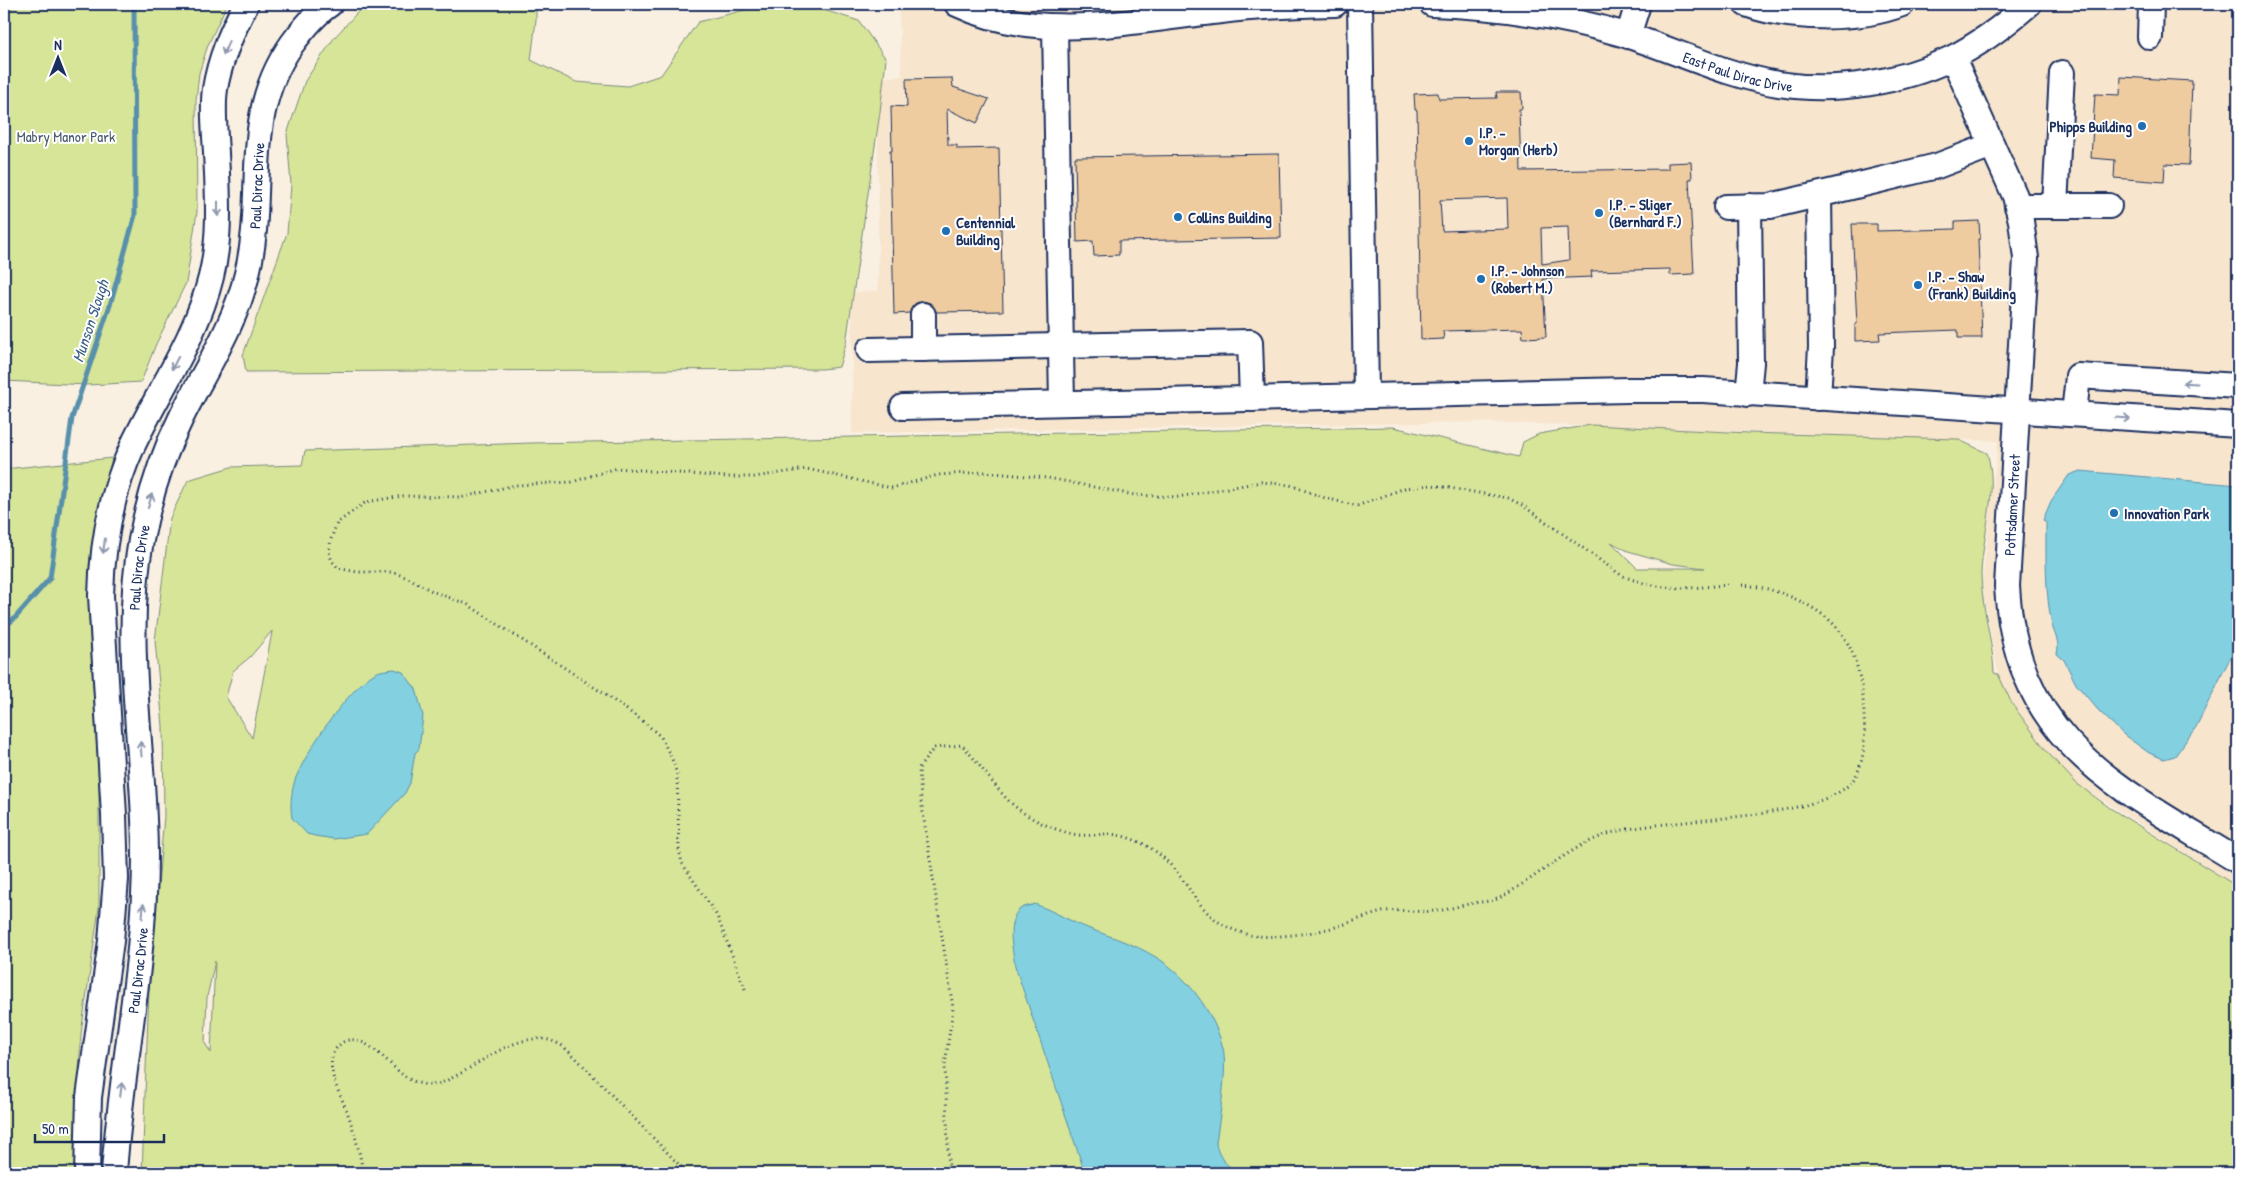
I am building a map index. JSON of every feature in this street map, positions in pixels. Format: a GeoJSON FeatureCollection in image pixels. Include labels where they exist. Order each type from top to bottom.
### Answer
{"type":"FeatureCollection","features":[{"type":"Feature","properties":{"kind":"street","name":"Paul Dirac Drive"},"geometry":{"type":"LineString","coordinates":[[87,1173],[89,1097],[109,957],[116,879],[102,604],[102,566],[105,542],[112,504],[132,447],[190,336],[212,276],[218,213],[214,119],[215,89],[222,58],[232,30],[246,4]]}},
{"type":"Feature","properties":{"kind":"street","name":"Paul Dirac Drive"},"geometry":{"type":"LineString","coordinates":[[114,1173],[118,1110],[140,951],[145,889],[144,793],[134,635],[137,570],[141,539],[157,477],[168,448],[180,419],[226,334],[247,274],[256,211],[257,148],[260,117],[269,87],[284,56],[302,30],[330,4]]}},
{"type":"Feature","properties":{"kind":"street"},"geometry":{"type":"LineString","coordinates":[[957,4],[988,16],[1016,23],[1055,27],[1086,26],[1285,5],[1335,4]]}},
{"type":"Feature","properties":{"kind":"street"},"geometry":{"type":"LineString","coordinates":[[1360,4],[1366,395]]}},
{"type":"Feature","properties":{"kind":"street","name":"East Paul Dirac Drive"},"geometry":{"type":"LineString","coordinates":[[1432,4],[1517,10],[1570,20],[1628,36],[1739,74],[1777,84],[1814,87],[1856,85],[1892,79],[1953,58],[2002,28],[2029,4]]}},
{"type":"Feature","properties":{"kind":"street"},"geometry":{"type":"LineString","coordinates":[[1628,36],[1638,4]]}},
{"type":"Feature","properties":{"kind":"street"},"geometry":{"type":"LineString","coordinates":[[1746,4],[1772,12],[1846,16],[1892,8],[1902,4]]}},
{"type":"Feature","properties":{"kind":"street"},"geometry":{"type":"LineString","coordinates":[[2150,36],[2151,4]]}},
{"type":"Feature","properties":{"kind":"street"},"geometry":{"type":"LineString","coordinates":[[1055,27],[1062,403]]}},
{"type":"Feature","properties":{"kind":"street","name":"Pottsdamer Street"},"geometry":{"type":"LineString","coordinates":[[1953,58],[2017,206],[2026,258],[2007,586],[2008,615],[2014,644],[2024,674],[2050,722],[2079,755],[2116,784],[2238,861]]}},
{"type":"Feature","properties":{"kind":"street"},"geometry":{"type":"LineString","coordinates":[[2055,206],[2062,73]]}},
{"type":"Feature","properties":{"kind":"street"},"geometry":{"type":"LineString","coordinates":[[1748,394],[1752,363],[1738,207],[1770,206],[1819,195],[1937,166],[1992,145]]}},
{"type":"Feature","properties":{"kind":"street"},"geometry":{"type":"LineString","coordinates":[[1818,398],[1821,347],[1819,195]]}},
{"type":"Feature","properties":{"kind":"street"},"geometry":{"type":"LineString","coordinates":[[2017,206],[2109,206]]}},
{"type":"Feature","properties":{"kind":"street"},"geometry":{"type":"LineString","coordinates":[[923,315],[923,349]]}},
{"type":"Feature","properties":{"kind":"street"},"geometry":{"type":"LineString","coordinates":[[869,350],[1250,342],[1252,399]]}},
{"type":"Feature","properties":{"kind":"street"},"geometry":{"type":"LineString","coordinates":[[2074,414],[2078,376],[2238,386]]}},
{"type":"Feature","properties":{"kind":"street"},"geometry":{"type":"LineString","coordinates":[[903,407],[1366,395],[1703,390],[2238,425]]}},
{"type":"Feature","properties":{"kind":"path"},"geometry":{"type":"LineString","coordinates":[[745,989],[716,916],[682,863],[678,849],[677,774],[661,737],[644,722],[606,695],[467,604],[434,592],[393,572],[357,572],[338,568],[332,561],[329,552],[331,539],[337,524],[366,502],[403,496],[463,496],[516,485],[572,482],[617,468],[726,477],[754,477],[807,469],[892,488],[938,475],[983,472],[1048,478],[1134,494],[1178,497],[1261,482],[1290,485],[1325,498],[1356,506],[1405,488],[1432,484],[1508,498],[1560,530],[1621,575],[1637,582],[1679,588],[1739,585],[1762,588],[1809,606],[1829,619],[1845,637],[1856,660],[1862,687],[1864,742],[1860,766],[1852,782],[1841,792],[1789,808],[1752,816],[1645,826],[1613,833],[1582,844],[1514,890],[1496,899],[1434,912],[1401,910],[1385,912],[1325,930],[1263,937],[1250,935],[1224,926],[1206,913],[1189,888],[1161,856],[1142,843],[1109,834],[1075,835],[1038,822],[1008,801],[962,746],[934,748],[919,768],[921,800],[953,1008],[945,1064],[949,1173]]}},
{"type":"Feature","properties":{"kind":"path"},"geometry":{"type":"LineString","coordinates":[[363,1173],[357,1142],[333,1077],[332,1058],[335,1049],[352,1040],[362,1041],[380,1054],[404,1076],[423,1084],[434,1085],[449,1080],[497,1052],[519,1042],[546,1039],[558,1043],[575,1057],[687,1173]]}},
{"type":"Feature","properties":{"kind":"shaded area","name":"Innovation Park"},"geometry":{"type":"Polygon","coordinates":[[[898,4],[2238,4],[2238,887],[2076,783],[2048,753],[2012,704],[1998,674],[1982,585],[1998,441],[1479,422],[852,433],[852,292],[878,291],[878,78],[902,76],[898,4]]]}},
{"type":"Feature","properties":{"kind":"green space","name":"Mabry Manor Park"},"geometry":{"type":"Polygon","coordinates":[[[4,4],[227,4],[208,45],[199,73],[196,100],[197,212],[186,283],[156,344],[141,382],[88,385],[4,381],[4,4]]]}},
{"type":"Feature","properties":{"kind":"green space"},"geometry":{"type":"Polygon","coordinates":[[[365,4],[536,4],[531,60],[576,82],[628,86],[661,75],[698,22],[768,4],[817,8],[859,21],[886,59],[846,343],[839,367],[822,369],[246,372],[243,355],[287,233],[291,185],[287,134],[305,81],[334,38],[365,4]]]}},
{"type":"Feature","properties":{"kind":"green space"},"geometry":{"type":"Polygon","coordinates":[[[1591,425],[1748,433],[1957,439],[1987,453],[1990,467],[1991,497],[1981,574],[1994,673],[1998,674],[2012,704],[2048,753],[2076,783],[2110,808],[2238,887],[2238,1173],[142,1173],[149,990],[164,816],[163,726],[155,641],[170,518],[188,480],[231,467],[302,465],[305,451],[531,443],[1393,427],[1519,457],[1523,442],[1539,434],[1591,425]],[[1611,542],[1637,568],[1705,568],[1673,564],[1628,551],[1611,542]],[[272,631],[250,657],[233,671],[226,697],[252,738],[272,631]],[[215,961],[207,997],[205,1043],[211,1053],[215,961]]]}},
{"type":"Feature","properties":{"kind":"green space"},"geometry":{"type":"Polygon","coordinates":[[[112,458],[92,543],[89,618],[99,784],[99,908],[81,1034],[76,1131],[77,1173],[4,1173],[4,469],[112,458]]]}},
{"type":"Feature","properties":{"kind":"water"},"geometry":{"type":"Polygon","coordinates":[[[2080,471],[2238,485],[2238,642],[2196,727],[2175,756],[2164,759],[2149,753],[2124,735],[2098,710],[2076,684],[2064,660],[2057,654],[2058,642],[2052,625],[2048,600],[2046,523],[2043,520],[2051,501],[2069,475],[2080,471]]]}},
{"type":"Feature","properties":{"kind":"water"},"geometry":{"type":"Polygon","coordinates":[[[394,669],[403,672],[416,689],[423,716],[419,749],[415,753],[410,783],[405,793],[367,834],[334,839],[307,834],[292,818],[291,813],[291,799],[300,768],[329,722],[353,692],[375,673],[394,669]]]}},
{"type":"Feature","properties":{"kind":"water"},"geometry":{"type":"Polygon","coordinates":[[[1035,904],[1146,952],[1177,973],[1197,995],[1213,1021],[1223,1048],[1223,1095],[1216,1143],[1217,1148],[1221,1158],[1228,1166],[1243,1173],[1085,1173],[1015,966],[1011,936],[1013,921],[1020,909],[1035,904]]]}},
{"type":"Feature","properties":{"kind":"building","name":"Phipps Building"},"geometry":{"type":"Polygon","coordinates":[[[2121,77],[2192,81],[2189,165],[2165,164],[2164,182],[2114,178],[2115,160],[2091,158],[2095,94],[2120,95],[2121,77]]]}},
{"type":"Feature","properties":{"kind":"building","name":"Centennial Building"},"geometry":{"type":"Polygon","coordinates":[[[952,78],[953,87],[989,99],[977,123],[947,109],[948,145],[957,145],[957,149],[999,148],[1003,311],[936,312],[930,303],[923,301],[916,303],[910,313],[894,314],[890,151],[892,151],[891,106],[907,107],[906,79],[952,78]]]}},
{"type":"Feature","properties":{"kind":"building"},"geometry":{"type":"Polygon","coordinates":[[[1496,92],[1521,92],[1522,109],[1519,109],[1521,171],[1668,169],[1668,163],[1691,162],[1692,179],[1689,179],[1694,274],[1670,275],[1670,269],[1591,271],[1592,277],[1543,279],[1546,337],[1523,338],[1522,329],[1443,331],[1444,339],[1421,340],[1417,110],[1415,110],[1414,94],[1438,93],[1439,99],[1497,98],[1496,92]],[[1507,198],[1440,200],[1442,231],[1508,229],[1507,198]],[[1568,227],[1541,228],[1542,264],[1569,260],[1568,227]]]}},
{"type":"Feature","properties":{"kind":"building","name":"Collins Building"},"geometry":{"type":"Polygon","coordinates":[[[1279,154],[1281,238],[1119,241],[1119,255],[1094,256],[1093,241],[1077,242],[1075,157],[1279,154]]]}},
{"type":"Feature","properties":{"kind":"building","name":"I.P. - Shaw (Frank) Building"},"geometry":{"type":"Polygon","coordinates":[[[1979,221],[1982,338],[1958,338],[1958,330],[1879,333],[1880,340],[1855,341],[1855,324],[1857,324],[1852,224],[1877,224],[1877,231],[1955,229],[1955,222],[1979,221]]]}},
{"type":"Feature","properties":{"kind":"waterway","name":"Munson Slough"},"geometry":{"type":"LineString","coordinates":[[4,627],[15,618],[50,578],[72,418],[110,305],[135,215],[134,4]]}},
{"type":"Feature","properties":{"kind":"place","name":"Phipps Building"},"geometry":{"type":"Point","coordinates":[2142,126]}},
{"type":"Feature","properties":{"kind":"place","name":"I.P. - Morgan (Herb)"},"geometry":{"type":"Point","coordinates":[1469,141]}},
{"type":"Feature","properties":{"kind":"place","name":"I.P. - Sliger (Bernhard F.)"},"geometry":{"type":"Point","coordinates":[1599,213]}},
{"type":"Feature","properties":{"kind":"place","name":"Collins Building"},"geometry":{"type":"Point","coordinates":[1178,217]}},
{"type":"Feature","properties":{"kind":"place","name":"Centennial Building"},"geometry":{"type":"Point","coordinates":[946,231]}},
{"type":"Feature","properties":{"kind":"place","name":"I.P. - Johnson (Robert M.)"},"geometry":{"type":"Point","coordinates":[1481,279]}},
{"type":"Feature","properties":{"kind":"place","name":"I.P. - Shaw (Frank) Building"},"geometry":{"type":"Point","coordinates":[1918,285]}},
{"type":"Feature","properties":{"kind":"place","name":"Innovation Park"},"geometry":{"type":"Point","coordinates":[2114,513]}}]}
